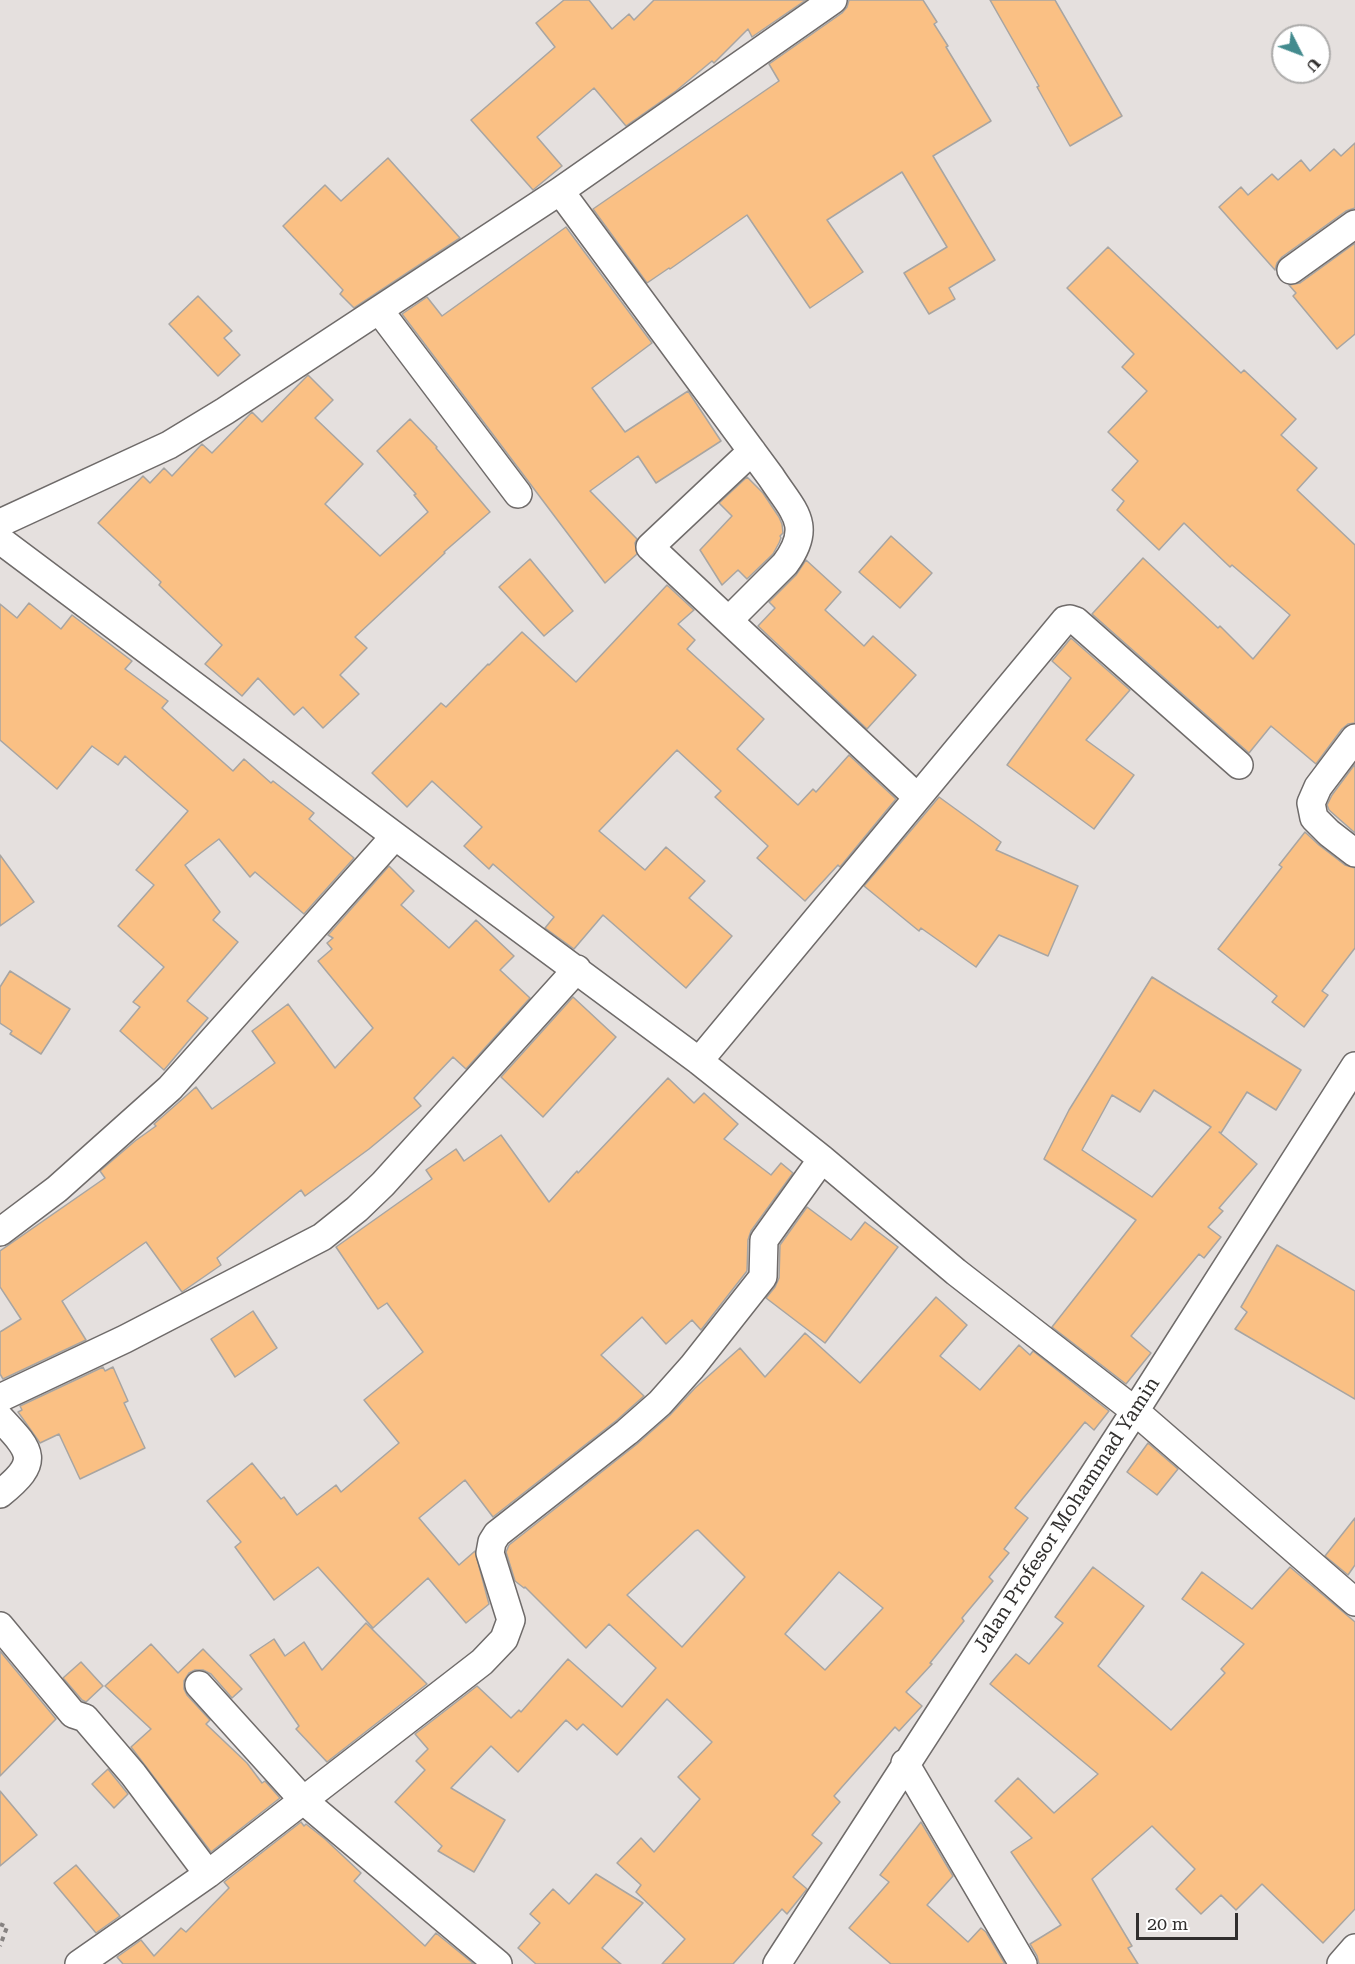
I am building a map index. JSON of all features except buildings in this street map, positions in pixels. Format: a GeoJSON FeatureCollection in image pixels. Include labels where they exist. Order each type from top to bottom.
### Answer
{"type":"FeatureCollection","features":[{"type":"Feature","properties":{"kind":"street"},"geometry":{"type":"LineString","coordinates":[[0,523],[169,445],[225,411],[560,191],[833,0]]}},
{"type":"Feature","properties":{"kind":"street"},"geometry":{"type":"LineString","coordinates":[[560,191],[752,451],[797,517],[800,530],[799,541],[785,564],[729,620]]}},
{"type":"Feature","properties":{"kind":"street"},"geometry":{"type":"LineString","coordinates":[[1291,270],[1355,224]]}},
{"type":"Feature","properties":{"kind":"street"},"geometry":{"type":"LineString","coordinates":[[379,310],[518,494]]}},
{"type":"Feature","properties":{"kind":"street"},"geometry":{"type":"LineString","coordinates":[[752,451],[650,547],[917,797]]}},
{"type":"Feature","properties":{"kind":"street"},"geometry":{"type":"LineString","coordinates":[[0,540],[699,1061],[822,1159],[964,1279],[1135,1411],[1355,1602]]}},
{"type":"Feature","properties":{"kind":"street"},"geometry":{"type":"LineString","coordinates":[[699,1061],[1065,620],[1076,621],[1239,765]]}},
{"type":"Feature","properties":{"kind":"street"},"geometry":{"type":"LineString","coordinates":[[1355,738],[1318,787],[1311,803],[1314,818],[1355,853]]}},
{"type":"Feature","properties":{"kind":"street"},"geometry":{"type":"LineString","coordinates":[[0,1232],[57,1189],[170,1088],[396,836]]}},
{"type":"Feature","properties":{"kind":"street"},"geometry":{"type":"LineString","coordinates":[[0,1398],[125,1339],[322,1237],[383,1185],[577,969]]}},
{"type":"Feature","properties":{"kind":"street","name":"Jalan Profesor Mohammad Yamin"},"geometry":{"type":"LineString","coordinates":[[777,1964],[1355,1066]]}},
{"type":"Feature","properties":{"kind":"street"},"geometry":{"type":"LineString","coordinates":[[79,1964],[208,1874],[304,1801],[482,1662],[504,1639],[511,1620],[490,1552],[497,1534],[627,1432],[660,1402],[692,1366],[763,1277],[764,1240],[822,1159]]}},
{"type":"Feature","properties":{"kind":"street"},"geometry":{"type":"LineString","coordinates":[[0,1418],[24,1444],[27,1455],[27,1467],[16,1481],[0,1494]]}},
{"type":"Feature","properties":{"kind":"street"},"geometry":{"type":"LineString","coordinates":[[0,1626],[74,1714],[85,1718],[133,1774],[208,1874]]}},
{"type":"Feature","properties":{"kind":"street"},"geometry":{"type":"LineString","coordinates":[[198,1685],[304,1801],[498,1964]]}},
{"type":"Feature","properties":{"kind":"street"},"geometry":{"type":"LineString","coordinates":[[905,1763],[1023,1964]]}},
{"type":"Feature","properties":{"kind":"street"},"geometry":{"type":"LineString","coordinates":[[1341,1964],[1355,1948]]}},
{"type":"Feature","properties":{"kind":"path"},"geometry":{"type":"LineString","coordinates":[[0,1924],[7,1927],[0,1946]]}}]}
